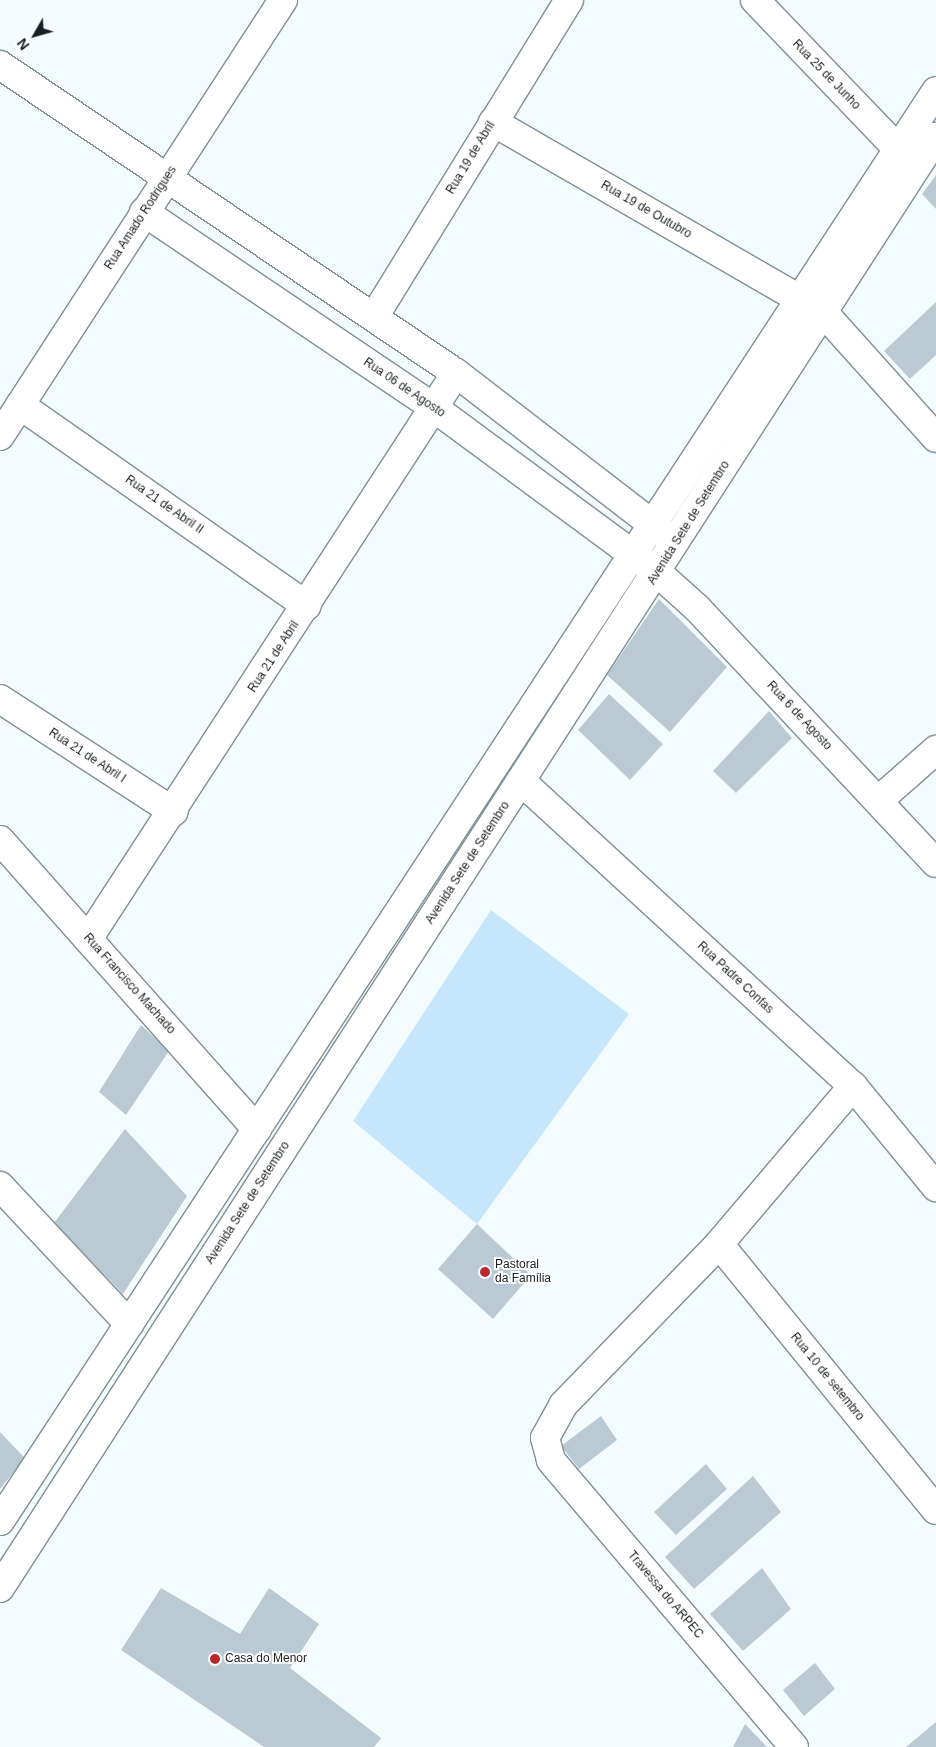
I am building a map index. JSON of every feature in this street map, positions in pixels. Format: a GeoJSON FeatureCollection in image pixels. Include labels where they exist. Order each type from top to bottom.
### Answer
{"type":"FeatureCollection","features":[{"type":"Feature","properties":{"kind":"street","name":"Rua Amado Rodrigues"},"geometry":{"type":"LineString","coordinates":[[0,436],[283,0]]}},
{"type":"Feature","properties":{"kind":"street","name":"Rua 19 de Abril"},"geometry":{"type":"LineString","coordinates":[[374,317],[569,0]]}},
{"type":"Feature","properties":{"kind":"street","name":"Rua 25 de Junho"},"geometry":{"type":"LineString","coordinates":[[755,0],[898,149]]}},
{"type":"Feature","properties":{"kind":"street"},"geometry":{"type":"LineString","coordinates":[[0,65],[168,176],[456,373],[676,542]]}},
{"type":"Feature","properties":{"kind":"street"},"geometry":{"type":"LineString","coordinates":[[0,1521],[651,523],[936,91]]}},
{"type":"Feature","properties":{"kind":"street","name":"Rua 19 de Outubro"},"geometry":{"type":"LineString","coordinates":[[493,122],[800,299]]}},
{"type":"Feature","properties":{"kind":"street","name":"Avenida Sete de Setembro"},"geometry":{"type":"LineString","coordinates":[[0,1588],[521,781],[658,573],[936,137]]}},
{"type":"Feature","properties":{"kind":"street","name":"Rua 06 de Agosto"},"geometry":{"type":"LineString","coordinates":[[144,212],[433,407],[658,573]]}},
{"type":"Feature","properties":{"kind":"street"},"geometry":{"type":"LineString","coordinates":[[823,312],[936,438]]}},
{"type":"Feature","properties":{"kind":"street","name":"Rua 21 de Abril"},"geometry":{"type":"LineString","coordinates":[[88,939],[174,812],[456,373]]}},
{"type":"Feature","properties":{"kind":"street","name":"Rua 21 de Abril II"},"geometry":{"type":"LineString","coordinates":[[20,405],[307,606]]}},
{"type":"Feature","properties":{"kind":"street","name":"Rua 6 de Agosto"},"geometry":{"type":"LineString","coordinates":[[658,573],[879,800],[936,864]]}},
{"type":"Feature","properties":{"kind":"street","name":"Rua 21 de Abril I"},"geometry":{"type":"LineString","coordinates":[[0,699],[174,812]]}},
{"type":"Feature","properties":{"kind":"street"},"geometry":{"type":"LineString","coordinates":[[879,800],[936,750]]}},
{"type":"Feature","properties":{"kind":"street","name":"Rua Padre Confas"},"geometry":{"type":"LineString","coordinates":[[521,781],[853,1086],[936,1187]]}},
{"type":"Feature","properties":{"kind":"street","name":"Rua Francisco Machado"},"geometry":{"type":"LineString","coordinates":[[1,844],[257,1128]]}},
{"type":"Feature","properties":{"kind":"street"},"geometry":{"type":"LineString","coordinates":[[719,1244],[853,1086]]}},
{"type":"Feature","properties":{"kind":"street"},"geometry":{"type":"LineString","coordinates":[[0,1186],[129,1324]]}},
{"type":"Feature","properties":{"kind":"street","name":"Travessa do ARPEC"},"geometry":{"type":"LineString","coordinates":[[719,1244],[563,1405],[545,1438],[551,1460],[794,1747]]}},
{"type":"Feature","properties":{"kind":"street","name":"Rua 10 de setembro"},"geometry":{"type":"LineString","coordinates":[[719,1244],[936,1510]]}},
{"type":"Feature","properties":{"kind":"shaded area"},"geometry":{"type":"Polygon","coordinates":[[[491,910],[629,1014],[477,1224],[353,1121],[491,910]]]}},
{"type":"Feature","properties":{"kind":"building"},"geometry":{"type":"Polygon","coordinates":[[[936,175],[936,209],[922,194],[936,175]]]}},
{"type":"Feature","properties":{"kind":"building"},"geometry":{"type":"Polygon","coordinates":[[[936,302],[936,355],[910,379],[884,351],[936,302]]]}},
{"type":"Feature","properties":{"kind":"building"},"geometry":{"type":"Polygon","coordinates":[[[659,599],[727,667],[670,732],[607,675],[659,599]]]}},
{"type":"Feature","properties":{"kind":"building"},"geometry":{"type":"Polygon","coordinates":[[[609,694],[663,744],[630,780],[578,730],[609,694]]]}},
{"type":"Feature","properties":{"kind":"building"},"geometry":{"type":"Polygon","coordinates":[[[769,711],[792,738],[736,793],[713,771],[769,711]]]}},
{"type":"Feature","properties":{"kind":"building"},"geometry":{"type":"Polygon","coordinates":[[[141,1025],[169,1051],[126,1115],[99,1092],[141,1025]]]}},
{"type":"Feature","properties":{"kind":"building"},"geometry":{"type":"Polygon","coordinates":[[[125,1129],[187,1196],[123,1294],[54,1223],[125,1129]]]}},
{"type":"Feature","properties":{"kind":"building","name":"Pastoral da Família"},"geometry":{"type":"Polygon","coordinates":[[[477,1224],[531,1275],[493,1319],[438,1269],[477,1224]]]}},
{"type":"Feature","properties":{"kind":"building"},"geometry":{"type":"Polygon","coordinates":[[[601,1416],[617,1440],[579,1469],[561,1446],[601,1416]]]}},
{"type":"Feature","properties":{"kind":"building"},"geometry":{"type":"Polygon","coordinates":[[[0,1432],[25,1458],[0,1489],[0,1432]]]}},
{"type":"Feature","properties":{"kind":"building"},"geometry":{"type":"Polygon","coordinates":[[[706,1464],[727,1489],[676,1535],[654,1512],[706,1464]]]}},
{"type":"Feature","properties":{"kind":"building"},"geometry":{"type":"Polygon","coordinates":[[[753,1476],[781,1512],[694,1589],[665,1557],[753,1476]]]}},
{"type":"Feature","properties":{"kind":"building"},"geometry":{"type":"Polygon","coordinates":[[[762,1568],[791,1609],[743,1651],[710,1614],[762,1568]]]}},
{"type":"Feature","properties":{"kind":"building","name":"Casa do Menor"},"geometry":{"type":"Polygon","coordinates":[[[161,1588],[240,1634],[269,1588],[319,1624],[290,1668],[381,1738],[374,1747],[264,1747],[121,1650],[161,1588]]]}},
{"type":"Feature","properties":{"kind":"building"},"geometry":{"type":"Polygon","coordinates":[[[815,1663],[835,1689],[804,1716],[783,1690],[815,1663]]]}},
{"type":"Feature","properties":{"kind":"building"},"geometry":{"type":"Polygon","coordinates":[[[936,1722],[936,1747],[906,1747],[936,1722]]]}},
{"type":"Feature","properties":{"kind":"building"},"geometry":{"type":"Polygon","coordinates":[[[745,1724],[767,1747],[733,1747],[745,1724]]]}},
{"type":"Feature","properties":{"kind":"place","name":"Pastoral da Família"},"geometry":{"type":"Point","coordinates":[485,1272]}},
{"type":"Feature","properties":{"kind":"place","name":"Casa do Menor"},"geometry":{"type":"Point","coordinates":[215,1659]}}]}
